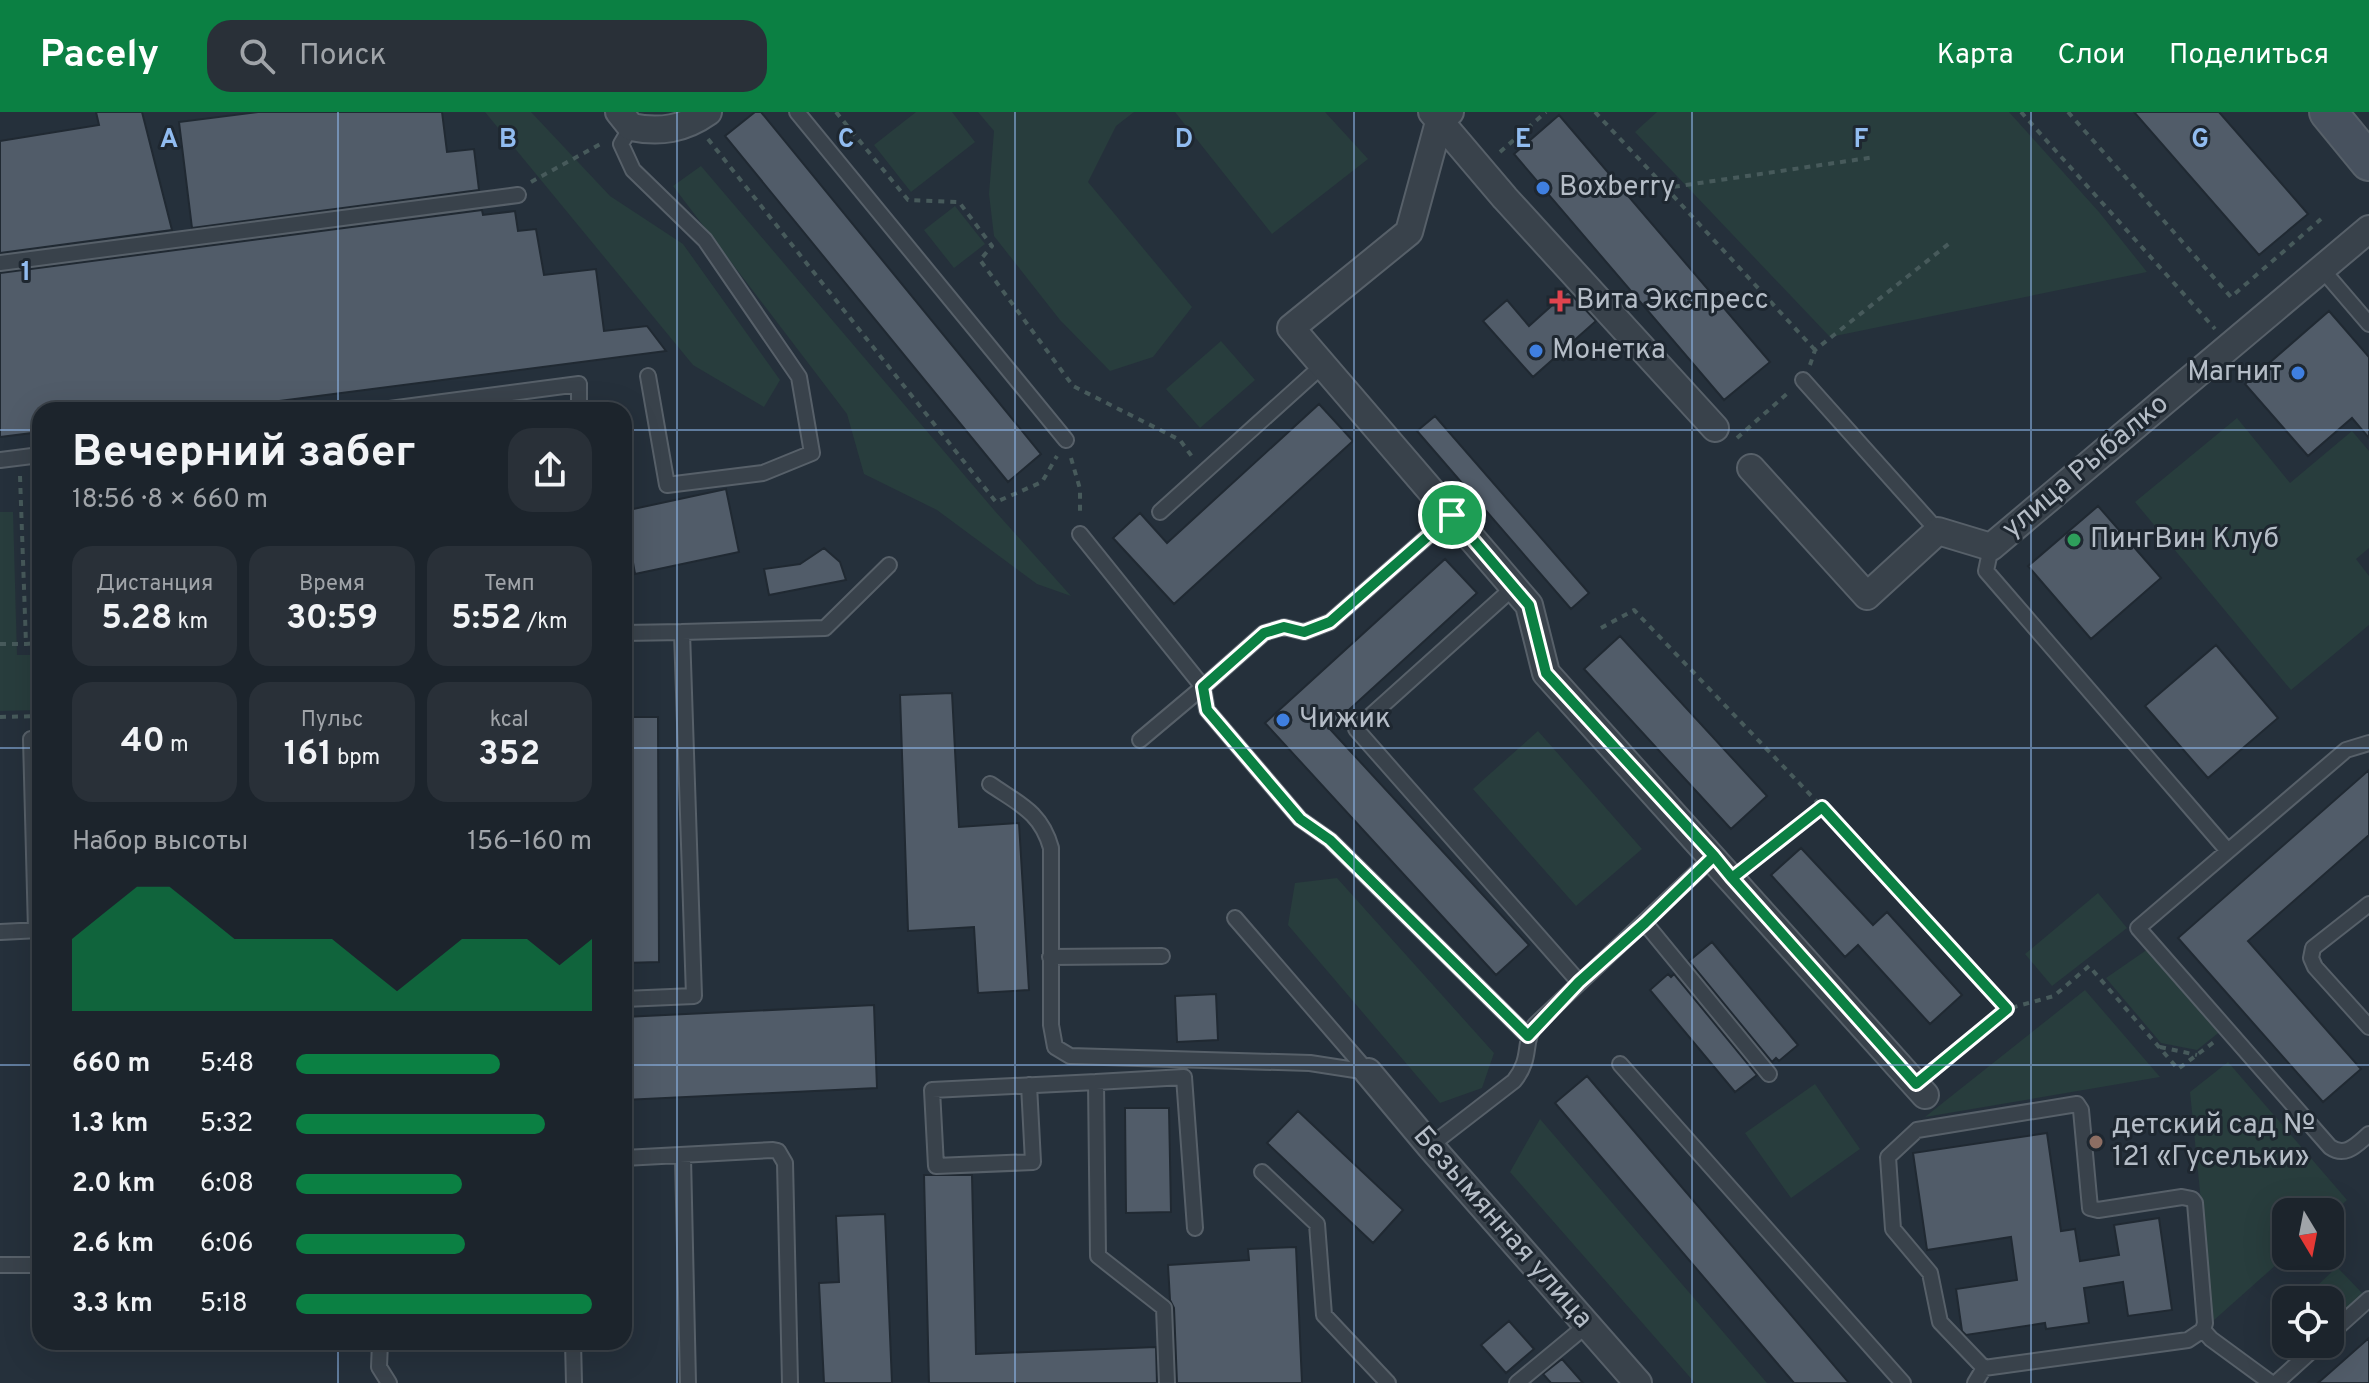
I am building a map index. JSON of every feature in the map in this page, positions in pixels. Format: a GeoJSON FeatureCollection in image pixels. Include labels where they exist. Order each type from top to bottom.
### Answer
{"type":"FeatureCollection","features":[{"type":"Feature","properties":{"kind":"street"},"geometry":{"type":"LineString","coordinates":[[2328,112],[2369,162]]}},
{"type":"Feature","properties":{"kind":"street"},"geometry":{"type":"LineString","coordinates":[[1440,115],[1480,169],[1715,428]]}},
{"type":"Feature","properties":{"kind":"street"},"geometry":{"type":"LineString","coordinates":[[1440,115],[1409,232],[1291,328],[1529,605],[1546,673],[1921,1089]]}},
{"type":"Feature","properties":{"kind":"street"},"geometry":{"type":"LineString","coordinates":[[625,119],[663,131],[701,117]]}},
{"type":"Feature","properties":{"kind":"street","name":"улица Рыбалко"},"geometry":{"type":"LineString","coordinates":[[1938,531],[1991,547],[2369,229]]}},
{"type":"Feature","properties":{"kind":"street"},"geometry":{"type":"LineString","coordinates":[[1751,468],[1867,596],[1938,531]]}},
{"type":"Feature","properties":{"kind":"street","name":"Безымянная улица"},"geometry":{"type":"LineString","coordinates":[[1368,1072],[1638,1383]]}},
{"type":"Feature","properties":{"kind":"lane"},"geometry":{"type":"LineString","coordinates":[[797,112],[1066,440]]}},
{"type":"Feature","properties":{"kind":"lane"},"geometry":{"type":"LineString","coordinates":[[625,119],[621,144],[633,170],[705,240],[799,377],[812,453],[763,473],[667,485],[648,376]]}},
{"type":"Feature","properties":{"kind":"lane"},"geometry":{"type":"LineString","coordinates":[[0,263],[518,195]]}},
{"type":"Feature","properties":{"kind":"lane"},"geometry":{"type":"LineString","coordinates":[[2321,268],[2369,324]]}},
{"type":"Feature","properties":{"kind":"lane"},"geometry":{"type":"LineString","coordinates":[[1160,512],[1323,365]]}},
{"type":"Feature","properties":{"kind":"lane"},"geometry":{"type":"LineString","coordinates":[[1803,380],[1938,531]]}},
{"type":"Feature","properties":{"kind":"lane"},"geometry":{"type":"LineString","coordinates":[[443,402],[579,384],[579,402]]}},
{"type":"Feature","properties":{"kind":"lane"},"geometry":{"type":"LineString","coordinates":[[0,460],[32,456]]}},
{"type":"Feature","properties":{"kind":"lane"},"geometry":{"type":"LineString","coordinates":[[1140,740],[1264,633],[1284,627],[1304,632],[1330,622],[1452,515]]}},
{"type":"Feature","properties":{"kind":"lane"},"geometry":{"type":"LineString","coordinates":[[1080,534],[1203,687],[1207,710],[1300,819],[1330,840],[1528,1036]]}},
{"type":"Feature","properties":{"kind":"lane"},"geometry":{"type":"LineString","coordinates":[[1991,547],[1986,571],[2228,851]]}},
{"type":"Feature","properties":{"kind":"lane"},"geometry":{"type":"LineString","coordinates":[[632,633],[825,628],[889,565]]}},
{"type":"Feature","properties":{"kind":"lane"},"geometry":{"type":"LineString","coordinates":[[1514,587],[1356,729],[1579,982]]}},
{"type":"Feature","properties":{"kind":"lane"},"geometry":{"type":"LineString","coordinates":[[632,999],[694,996],[682,632]]}},
{"type":"Feature","properties":{"kind":"lane"},"geometry":{"type":"LineString","coordinates":[[32,739],[32,766]]}},
{"type":"Feature","properties":{"kind":"lane"},"geometry":{"type":"LineString","coordinates":[[2369,743],[2346,750],[2138,928],[2330,1147],[2342,1152],[2350,1150],[2369,1134]]}},
{"type":"Feature","properties":{"kind":"lane"},"geometry":{"type":"LineString","coordinates":[[990,784],[1036,815],[1046,831],[1051,848],[1051,1025],[1055,1047],[1070,1056],[1310,1063],[1368,1072]]}},
{"type":"Feature","properties":{"kind":"lane"},"geometry":{"type":"LineString","coordinates":[[1430,1146],[1514,1081],[1526,1060],[1528,1036],[1579,982],[1714,856]]}},
{"type":"Feature","properties":{"kind":"lane"},"geometry":{"type":"LineString","coordinates":[[2369,904],[2313,948],[2311,958],[2315,967],[2369,1027]]}},
{"type":"Feature","properties":{"kind":"lane"},"geometry":{"type":"LineString","coordinates":[[1235,918],[1368,1072]]}},
{"type":"Feature","properties":{"kind":"lane"},"geometry":{"type":"LineString","coordinates":[[1645,923],[1769,1074]]}},
{"type":"Feature","properties":{"kind":"lane"},"geometry":{"type":"LineString","coordinates":[[0,932],[32,930]]}},
{"type":"Feature","properties":{"kind":"lane"},"geometry":{"type":"LineString","coordinates":[[1050,957],[1162,956]]}},
{"type":"Feature","properties":{"kind":"lane"},"geometry":{"type":"LineString","coordinates":[[1620,1064],[1903,1383]]}},
{"type":"Feature","properties":{"kind":"lane"},"geometry":{"type":"LineString","coordinates":[[1029,1085],[1033,1162],[936,1166],[932,1090],[1184,1077],[1195,1228]]}},
{"type":"Feature","properties":{"kind":"lane"},"geometry":{"type":"LineString","coordinates":[[1096,1082],[1098,1256],[1164,1308],[1167,1383]]}},
{"type":"Feature","properties":{"kind":"lane"},"geometry":{"type":"LineString","coordinates":[[2077,1104],[2081,1110],[2090,1208],[2098,1210],[2182,1197],[2195,1203],[2205,1323],[2203,1330],[2188,1340],[1984,1368],[1940,1322],[1930,1273],[1893,1229],[1888,1157],[1917,1130],[2077,1104]]}},
{"type":"Feature","properties":{"kind":"lane"},"geometry":{"type":"LineString","coordinates":[[632,1158],[773,1150],[782,1156],[785,1163],[790,1383]]}},
{"type":"Feature","properties":{"kind":"lane"},"geometry":{"type":"LineString","coordinates":[[683,1157],[688,1383]]}},
{"type":"Feature","properties":{"kind":"lane"},"geometry":{"type":"LineString","coordinates":[[1262,1172],[1317,1224],[1324,1315],[1388,1383]]}},
{"type":"Feature","properties":{"kind":"lane"},"geometry":{"type":"LineString","coordinates":[[0,1265],[32,1265]]}},
{"type":"Feature","properties":{"kind":"lane"},"geometry":{"type":"LineString","coordinates":[[2344,1321],[2369,1299]]}},
{"type":"Feature","properties":{"kind":"lane"},"geometry":{"type":"LineString","coordinates":[[1517,1383],[1587,1325]]}},
{"type":"Feature","properties":{"kind":"lane"},"geometry":{"type":"LineString","coordinates":[[2203,1330],[2211,1339],[2274,1383],[2303,1358]]}},
{"type":"Feature","properties":{"kind":"lane"},"geometry":{"type":"LineString","coordinates":[[380,1350],[379,1367],[389,1383]]}},
{"type":"Feature","properties":{"kind":"lane"},"geometry":{"type":"LineString","coordinates":[[573,1350],[574,1383]]}},
{"type":"Feature","properties":{"kind":"lane"},"geometry":{"type":"LineString","coordinates":[[1975,1383],[1984,1368]]}},
{"type":"Feature","properties":{"kind":"path"},"geometry":{"type":"LineString","coordinates":[[836,112],[908,200],[959,202],[992,246],[980,260],[1073,386],[1180,440],[1204,473]]}},
{"type":"Feature","properties":{"kind":"path"},"geometry":{"type":"LineString","coordinates":[[1480,169],[1546,112]]}},
{"type":"Feature","properties":{"kind":"path"},"geometry":{"type":"LineString","coordinates":[[1595,112],[1815,350],[1951,242]]}},
{"type":"Feature","properties":{"kind":"path"},"geometry":{"type":"LineString","coordinates":[[2021,112],[2230,346]]}},
{"type":"Feature","properties":{"kind":"path"},"geometry":{"type":"LineString","coordinates":[[2068,112],[2231,297],[2321,219]]}},
{"type":"Feature","properties":{"kind":"path"},"geometry":{"type":"LineString","coordinates":[[701,117],[996,502],[1042,482],[1066,440]]}},
{"type":"Feature","properties":{"kind":"path"},"geometry":{"type":"LineString","coordinates":[[518,195],[527,184],[625,119]]}},
{"type":"Feature","properties":{"kind":"path"},"geometry":{"type":"LineString","coordinates":[[1666,188],[1875,157]]}},
{"type":"Feature","properties":{"kind":"path"},"geometry":{"type":"LineString","coordinates":[[1715,428],[1730,445],[1803,380]]}},
{"type":"Feature","properties":{"kind":"path"},"geometry":{"type":"LineString","coordinates":[[1066,440],[1080,489],[1080,534]]}},
{"type":"Feature","properties":{"kind":"path"},"geometry":{"type":"LineString","coordinates":[[19,457],[26,644]]}},
{"type":"Feature","properties":{"kind":"path"},"geometry":{"type":"LineString","coordinates":[[1601,628],[1634,610],[1822,807],[2007,1009]]}},
{"type":"Feature","properties":{"kind":"path"},"geometry":{"type":"LineString","coordinates":[[0,644],[32,644]]}},
{"type":"Feature","properties":{"kind":"path"},"geometry":{"type":"LineString","coordinates":[[0,717],[32,716]]}},
{"type":"Feature","properties":{"kind":"path"},"geometry":{"type":"LineString","coordinates":[[1732,878],[1822,807]]}},
{"type":"Feature","properties":{"kind":"path"},"geometry":{"type":"LineString","coordinates":[[1921,1089],[2007,1009],[2054,996],[2089,966],[2178,1069],[2228,1031]]}},
{"type":"Feature","properties":{"kind":"path"},"geometry":{"type":"LineString","coordinates":[[2160,1047],[2197,1055]]}},
{"type":"Feature","properties":{"kind":"green space"},"geometry":{"type":"Polygon","coordinates":[[[485,112],[531,112],[610,196],[683,244],[780,380],[764,407],[693,365],[485,112]]]}},
{"type":"Feature","properties":{"kind":"green space"},"geometry":{"type":"Polygon","coordinates":[[[916,112],[952,112],[975,142],[911,192],[874,145],[916,112]]]}},
{"type":"Feature","properties":{"kind":"green space"},"geometry":{"type":"Polygon","coordinates":[[[978,112],[1134,112],[1116,126],[1088,182],[1192,307],[1153,357],[1110,371],[1060,320],[994,236],[989,194],[994,131],[978,112]]]}},
{"type":"Feature","properties":{"kind":"green space"},"geometry":{"type":"Polygon","coordinates":[[[1175,112],[1325,112],[1368,159],[1272,234],[1175,112]]]}},
{"type":"Feature","properties":{"kind":"green space"},"geometry":{"type":"Polygon","coordinates":[[[1657,112],[2009,112],[2099,212],[2147,272],[1830,337],[1635,132],[1657,112]]]}},
{"type":"Feature","properties":{"kind":"green space"},"geometry":{"type":"Polygon","coordinates":[[[701,166],[1071,596],[1037,584],[937,510],[864,474],[847,414],[673,186],[701,166]]]}},
{"type":"Feature","properties":{"kind":"green space"},"geometry":{"type":"Polygon","coordinates":[[[955,206],[985,244],[954,268],[924,230],[955,206]]]}},
{"type":"Feature","properties":{"kind":"green space"},"geometry":{"type":"Polygon","coordinates":[[[1221,341],[1255,380],[1200,428],[1166,389],[1221,341]]]}},
{"type":"Feature","properties":{"kind":"green space"},"geometry":{"type":"Polygon","coordinates":[[[2237,418],[2290,483],[2352,431],[2369,451],[2369,548],[2356,559],[2369,576],[2369,625],[2291,690],[2135,502],[2237,418]]]}},
{"type":"Feature","properties":{"kind":"green space"},"geometry":{"type":"Polygon","coordinates":[[[0,512],[13,512],[17,655],[32,655],[32,710],[0,711],[0,512]]]}},
{"type":"Feature","properties":{"kind":"green space"},"geometry":{"type":"Polygon","coordinates":[[[1538,731],[1642,849],[1576,906],[1473,789],[1538,731]]]}},
{"type":"Feature","properties":{"kind":"green space"},"geometry":{"type":"Polygon","coordinates":[[[1337,878],[1494,1053],[1482,1088],[1440,1103],[1288,925],[1295,883],[1337,878]]]}},
{"type":"Feature","properties":{"kind":"green space"},"geometry":{"type":"Polygon","coordinates":[[[2098,893],[2127,928],[2052,986],[2025,954],[2098,893]]]}},
{"type":"Feature","properties":{"kind":"green space"},"geometry":{"type":"Polygon","coordinates":[[[2148,949],[2222,1030],[2197,1050],[2161,1043],[2106,978],[2148,949]]]}},
{"type":"Feature","properties":{"kind":"green space"},"geometry":{"type":"Polygon","coordinates":[[[2085,990],[2160,1077],[1925,1117],[2085,990]]]}},
{"type":"Feature","properties":{"kind":"green space"},"geometry":{"type":"Polygon","coordinates":[[[2228,1062],[2347,1200],[2344,1203],[2344,1198],[2272,1198],[2272,1268],[2213,1321],[2190,1092],[2228,1062]]]}},
{"type":"Feature","properties":{"kind":"green space"},"geometry":{"type":"Polygon","coordinates":[[[1815,1084],[1860,1149],[1791,1198],[1745,1133],[1815,1084]]]}},
{"type":"Feature","properties":{"kind":"green space"},"geometry":{"type":"Polygon","coordinates":[[[1540,1119],[1767,1383],[1695,1383],[1510,1172],[1540,1119]]]}},
{"type":"Feature","properties":{"kind":"green space"},"geometry":{"type":"Polygon","coordinates":[[[2334,1270],[2340,1270],[2363,1294],[2344,1311],[2344,1286],[2317,1286],[2334,1270]]]}},
{"type":"Feature","properties":{"kind":"building"},"geometry":{"type":"Polygon","coordinates":[[[96,112],[142,112],[172,230],[0,253],[0,141],[99,125],[96,112]]]}},
{"type":"Feature","properties":{"kind":"building"},"geometry":{"type":"Polygon","coordinates":[[[258,112],[442,112],[447,152],[474,149],[479,190],[192,228],[179,122],[258,112]]]}},
{"type":"Feature","properties":{"kind":"building"},"geometry":{"type":"Polygon","coordinates":[[[755,112],[761,112],[1041,454],[1008,482],[725,136],[755,112]]]}},
{"type":"Feature","properties":{"kind":"building"},"geometry":{"type":"Polygon","coordinates":[[[2134,112],[2219,112],[2308,214],[2259,255],[2134,112]]]}},
{"type":"Feature","properties":{"kind":"building"},"geometry":{"type":"Polygon","coordinates":[[[1559,115],[1770,362],[1724,400],[1514,154],[1559,115]]]}},
{"type":"Feature","properties":{"kind":"building"},"geometry":{"type":"Polygon","coordinates":[[[482,210],[483,215],[515,211],[518,231],[536,229],[544,275],[596,269],[604,331],[647,326],[666,351],[272,402],[32,402],[32,433],[0,437],[0,273],[482,210]]]}},
{"type":"Feature","properties":{"kind":"building","name":"Монетка"},"geometry":{"type":"Polygon","coordinates":[[[1568,291],[1596,321],[1533,377],[1483,321],[1507,300],[1529,326],[1568,291]]]}},
{"type":"Feature","properties":{"kind":"building"},"geometry":{"type":"Polygon","coordinates":[[[2329,311],[2369,357],[2369,438],[2352,418],[2308,456],[2245,384],[2329,311]]]}},
{"type":"Feature","properties":{"kind":"building"},"geometry":{"type":"Polygon","coordinates":[[[1319,404],[1353,441],[1174,604],[1113,538],[1140,513],[1167,543],[1319,404]]]}},
{"type":"Feature","properties":{"kind":"building"},"geometry":{"type":"Polygon","coordinates":[[[1435,416],[1589,593],[1571,609],[1417,431],[1435,416]]]}},
{"type":"Feature","properties":{"kind":"building"},"geometry":{"type":"Polygon","coordinates":[[[726,489],[739,552],[635,574],[632,509],[726,489]]]}},
{"type":"Feature","properties":{"kind":"building"},"geometry":{"type":"Polygon","coordinates":[[[2098,506],[2161,578],[2091,639],[2028,566],[2098,506]]]}},
{"type":"Feature","properties":{"kind":"building"},"geometry":{"type":"Polygon","coordinates":[[[824,548],[840,562],[846,580],[769,595],[764,569],[800,564],[824,548]]]}},
{"type":"Feature","properties":{"kind":"building"},"geometry":{"type":"Polygon","coordinates":[[[1445,559],[1477,593],[1329,728],[1529,945],[1496,975],[1265,723],[1445,559]]]}},
{"type":"Feature","properties":{"kind":"building"},"geometry":{"type":"Polygon","coordinates":[[[1620,636],[1767,796],[1731,829],[1584,669],[1620,636]]]}},
{"type":"Feature","properties":{"kind":"building"},"geometry":{"type":"Polygon","coordinates":[[[2216,645],[2278,718],[2208,778],[2145,706],[2216,645]]]}},
{"type":"Feature","properties":{"kind":"building"},"geometry":{"type":"Polygon","coordinates":[[[952,693],[959,827],[1019,823],[1029,990],[978,993],[974,927],[908,931],[900,695],[952,693]]]}},
{"type":"Feature","properties":{"kind":"building"},"geometry":{"type":"Polygon","coordinates":[[[632,717],[658,717],[659,962],[632,963],[632,717]]]}},
{"type":"Feature","properties":{"kind":"building"},"geometry":{"type":"Polygon","coordinates":[[[2369,770],[2369,835],[2248,941],[2361,1069],[2323,1102],[2178,938],[2369,770]]]}},
{"type":"Feature","properties":{"kind":"building"},"geometry":{"type":"Polygon","coordinates":[[[1801,848],[1873,925],[1887,912],[1962,995],[1930,1024],[1858,945],[1845,957],[1771,875],[1801,848]]]}},
{"type":"Feature","properties":{"kind":"building"},"geometry":{"type":"Polygon","coordinates":[[[1712,942],[1798,1045],[1779,1061],[1776,1058],[1772,1062],[1689,961],[1712,942]]]}},
{"type":"Feature","properties":{"kind":"building"},"geometry":{"type":"Polygon","coordinates":[[[1668,974],[1671,977],[1674,974],[1757,1075],[1735,1092],[1650,990],[1668,974]]]}},
{"type":"Feature","properties":{"kind":"building"},"geometry":{"type":"Polygon","coordinates":[[[1216,994],[1218,1040],[1177,1042],[1175,996],[1216,994]]]}},
{"type":"Feature","properties":{"kind":"building"},"geometry":{"type":"Polygon","coordinates":[[[874,1005],[877,1088],[632,1100],[632,1017],[874,1005]]]}},
{"type":"Feature","properties":{"kind":"building"},"geometry":{"type":"Polygon","coordinates":[[[1587,1076],[1849,1383],[1794,1383],[1555,1103],[1587,1076]]]}},
{"type":"Feature","properties":{"kind":"building"},"geometry":{"type":"Polygon","coordinates":[[[1125,1108],[1169,1108],[1171,1212],[1126,1213],[1125,1108]]]}},
{"type":"Feature","properties":{"kind":"building"},"geometry":{"type":"Polygon","coordinates":[[[1298,1111],[1403,1210],[1373,1243],[1267,1143],[1298,1111]]]}},
{"type":"Feature","properties":{"kind":"building"},"geometry":{"type":"Polygon","coordinates":[[[2047,1133],[2061,1231],[2075,1229],[2080,1261],[2119,1255],[2114,1225],[2159,1218],[2172,1310],[2128,1316],[2123,1282],[2084,1288],[2089,1323],[2046,1329],[2045,1323],[1966,1335],[1962,1331],[1956,1289],[2017,1280],[2011,1237],[1927,1250],[1913,1153],[2047,1133]]]}},
{"type":"Feature","properties":{"kind":"building"},"geometry":{"type":"Polygon","coordinates":[[[924,1175],[972,1175],[976,1354],[1156,1347],[1157,1383],[929,1383],[924,1175]]]}},
{"type":"Feature","properties":{"kind":"building"},"geometry":{"type":"Polygon","coordinates":[[[885,1214],[892,1383],[824,1383],[819,1283],[839,1282],[836,1216],[885,1214]]]}},
{"type":"Feature","properties":{"kind":"building"},"geometry":{"type":"Polygon","coordinates":[[[1296,1247],[1302,1383],[1177,1383],[1174,1308],[1170,1300],[1168,1265],[1249,1260],[1248,1249],[1296,1247]]]}},
{"type":"Feature","properties":{"kind":"building"},"geometry":{"type":"Polygon","coordinates":[[[1509,1321],[1534,1349],[1506,1373],[1481,1345],[1509,1321]]]}},
{"type":"Feature","properties":{"kind":"building"},"geometry":{"type":"Polygon","coordinates":[[[2369,1338],[2369,1383],[2318,1383],[2369,1338]]]}},
{"type":"Feature","properties":{"kind":"building"},"geometry":{"type":"Polygon","coordinates":[[[1562,1359],[1583,1383],[1551,1383],[1543,1374],[1562,1359]]]}},
{"type":"Feature","properties":{"kind":"place","name":"Boxberry"},"geometry":{"type":"Point","coordinates":[1543,188]}},
{"type":"Feature","properties":{"kind":"place","name":"Вита Экспресс"},"geometry":{"type":"Point","coordinates":[1560,301]}},
{"type":"Feature","properties":{"kind":"place","name":"Монетка"},"geometry":{"type":"Point","coordinates":[1536,351]}},
{"type":"Feature","properties":{"kind":"place","name":"Магнит"},"geometry":{"type":"Point","coordinates":[2298,373]}},
{"type":"Feature","properties":{"kind":"place","name":"ПингВин Клуб"},"geometry":{"type":"Point","coordinates":[2074,540]}},
{"type":"Feature","properties":{"kind":"place","name":"Чижик"},"geometry":{"type":"Point","coordinates":[1283,720]}},
{"type":"Feature","properties":{"kind":"place","name":"детский сад № 121 «Гусельки»"},"geometry":{"type":"Point","coordinates":[2096,1142]}},
{"type":"Feature","properties":{"kind":"route"},"geometry":{"type":"LineString","coordinates":[[1452,515],[1330,622],[1304,632],[1284,627],[1264,633],[1203,687],[1207,710],[1300,819],[1330,840],[1528,1036],[1535,1025],[1579,982],[1714,856],[1732,878],[1916,1084],[2007,1009],[1822,807],[1732,878],[1714,856],[1546,673],[1529,605],[1452,515]]}}]}
